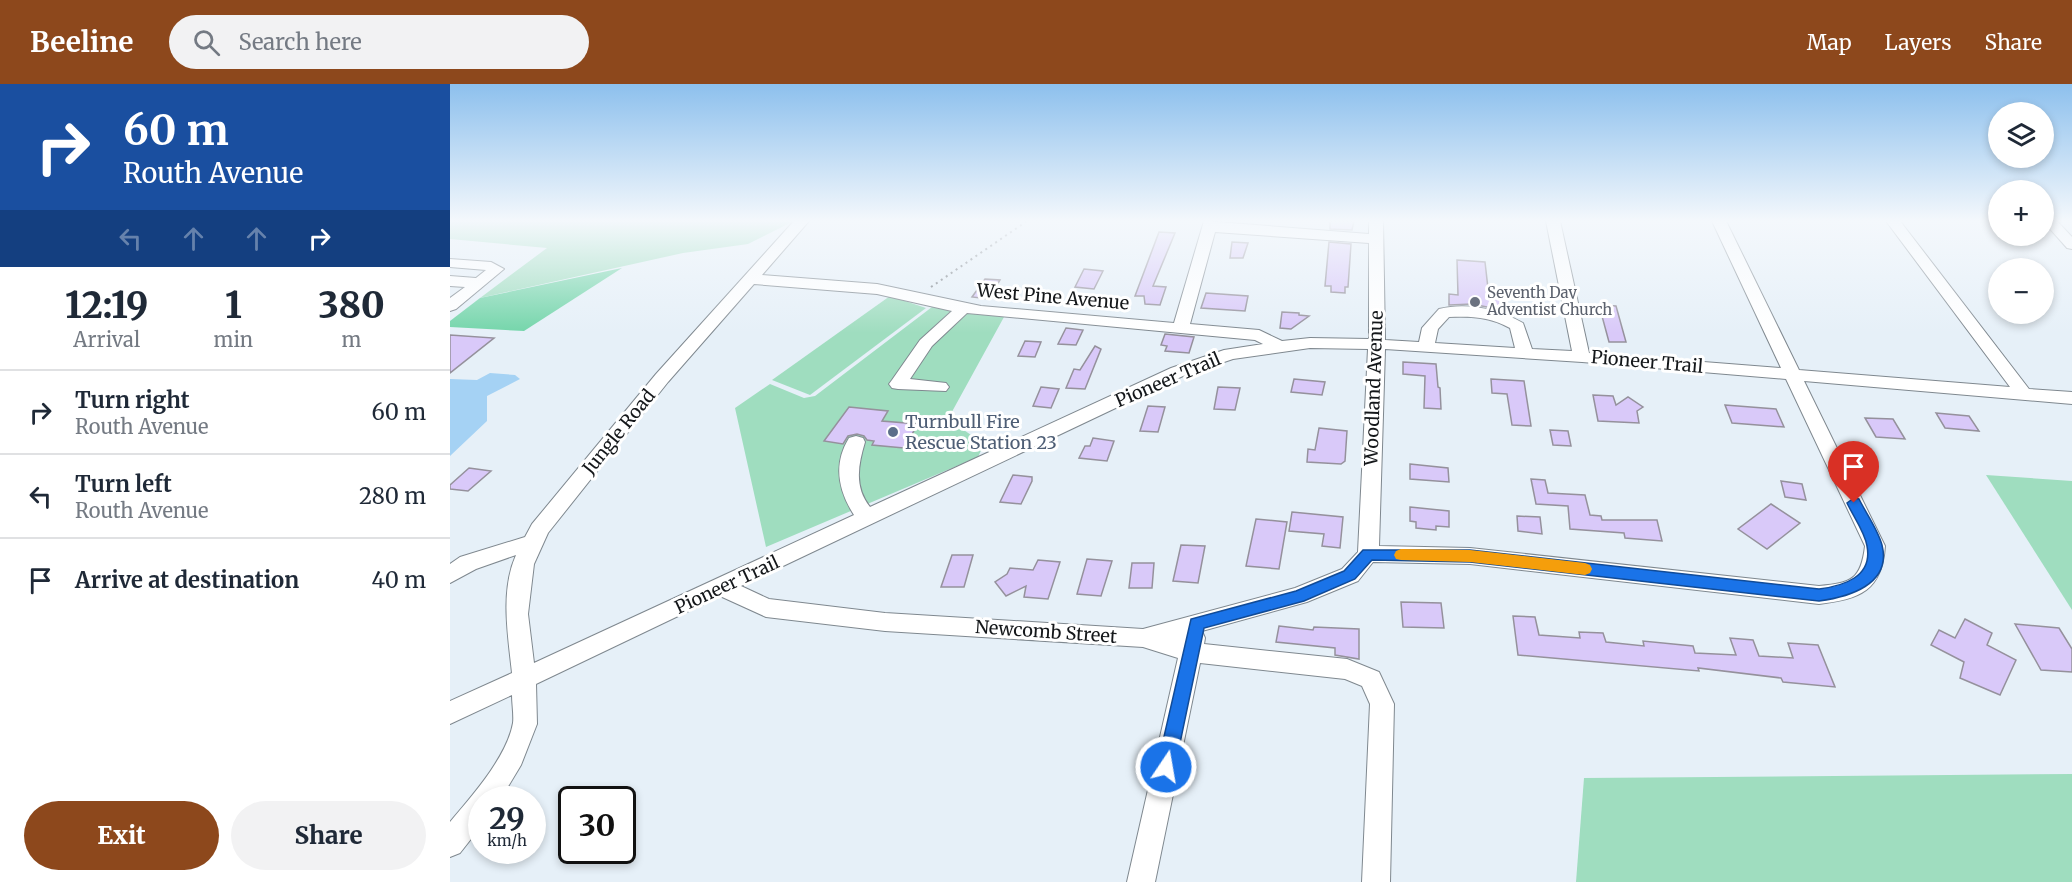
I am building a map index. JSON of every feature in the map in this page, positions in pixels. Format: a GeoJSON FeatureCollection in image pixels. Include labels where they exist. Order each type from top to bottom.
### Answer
{"type":"FeatureCollection","features":[{"type":"Feature","properties":{"kind":"street","name":"Jungle Road"},"geometry":{"type":"LineString","coordinates":[[524,679],[517,614],[523,564],[539,529],[662,378],[769,258]]}},
{"type":"Feature","properties":{"kind":"street"},"geometry":{"type":"LineString","coordinates":[[1181,327],[1201,258]]}},
{"type":"Feature","properties":{"kind":"street","name":"Woodland Avenue"},"geometry":{"type":"LineString","coordinates":[[1368,554],[1377,344],[1376,258]]}},
{"type":"Feature","properties":{"kind":"street"},"geometry":{"type":"LineString","coordinates":[[1561,258],[1582,357]]}},
{"type":"Feature","properties":{"kind":"street"},"geometry":{"type":"LineString","coordinates":[[1143,638],[1299,596],[1350,575],[1368,554],[1470,556],[1819,595],[1844,592],[1867,578],[1874,567],[1875,546],[1737,258]]}},
{"type":"Feature","properties":{"kind":"street"},"geometry":{"type":"LineString","coordinates":[[1921,258],[2024,394]]}},
{"type":"Feature","properties":{"kind":"street"},"geometry":{"type":"LineString","coordinates":[[450,263],[494,266],[497,269],[452,303]]}},
{"type":"Feature","properties":{"kind":"street","name":"West Pine Avenue"},"geometry":{"type":"LineString","coordinates":[[751,279],[877,289],[964,308],[1259,335],[1279,346]]}},
{"type":"Feature","properties":{"kind":"street"},"geometry":{"type":"LineString","coordinates":[[450,281],[481,283]]}},
{"type":"Feature","properties":{"kind":"street"},"geometry":{"type":"LineString","coordinates":[[940,387],[898,384],[926,343],[964,308]]}},
{"type":"Feature","properties":{"kind":"street"},"geometry":{"type":"LineString","coordinates":[[1426,347],[1430,328],[1445,312],[1468,311],[1500,315],[1517,326],[1525,354]]}},
{"type":"Feature","properties":{"kind":"street","name":"Pioneer Trail"},"geometry":{"type":"LineString","coordinates":[[450,713],[1177,372],[1230,354],[1310,343],[1377,344],[1582,357],[2071,399]]}},
{"type":"Feature","properties":{"kind":"street"},"geometry":{"type":"LineString","coordinates":[[856,442],[848,462],[851,497],[868,518]]}},
{"type":"Feature","properties":{"kind":"street"},"geometry":{"type":"LineString","coordinates":[[450,575],[468,563],[533,542]]}},
{"type":"Feature","properties":{"kind":"street","name":"Newcomb Street"},"geometry":{"type":"LineString","coordinates":[[721,587],[766,608],[885,622],[1143,638],[1191,651],[1347,669],[1371,679],[1382,704],[1376,882]]}},
{"type":"Feature","properties":{"kind":"street"},"geometry":{"type":"LineString","coordinates":[[1141,882],[1197,624]]}},
{"type":"Feature","properties":{"kind":"street"},"geometry":{"type":"LineString","coordinates":[[494,786],[512,757],[525,724],[524,679]]}},
{"type":"Feature","properties":{"kind":"street"},"geometry":{"type":"LineString","coordinates":[[450,843],[468,821]]}},
{"type":"Feature","properties":{"kind":"path"},"geometry":{"type":"LineString","coordinates":[[930,289],[971,258]]}},
{"type":"Feature","properties":{"kind":"green space"},"geometry":{"type":"Polygon","coordinates":[[[533,258],[659,258],[480,298],[533,258]]]}},
{"type":"Feature","properties":{"kind":"green space"},"geometry":{"type":"Polygon","coordinates":[[[622,268],[524,331],[450,327],[450,321],[480,298],[622,268]]]}},
{"type":"Feature","properties":{"kind":"green space"},"geometry":{"type":"Polygon","coordinates":[[[890,296],[926,308],[810,395],[772,380],[890,296]]]}},
{"type":"Feature","properties":{"kind":"green space"},"geometry":{"type":"Polygon","coordinates":[[[932,307],[1004,317],[948,419],[984,444],[978,457],[766,547],[735,408],[770,384],[804,398],[815,396],[932,307]]]}},
{"type":"Feature","properties":{"kind":"green space"},"geometry":{"type":"Polygon","coordinates":[[[1986,475],[2072,481],[2072,610],[1986,475]]]}},
{"type":"Feature","properties":{"kind":"green space"},"geometry":{"type":"Polygon","coordinates":[[[2072,774],[2072,882],[1576,882],[1584,778],[2072,774]]]}},
{"type":"Feature","properties":{"kind":"water"},"geometry":{"type":"Polygon","coordinates":[[[490,373],[515,375],[520,379],[487,396],[487,421],[450,456],[450,379],[477,380],[490,373]]]}},
{"type":"Feature","properties":{"kind":"building"},"geometry":{"type":"Polygon","coordinates":[[[1149,258],[1165,258],[1153,286],[1166,287],[1160,305],[1145,304],[1144,296],[1135,296],[1149,258]]]}},
{"type":"Feature","properties":{"kind":"building"},"geometry":{"type":"Polygon","coordinates":[[[1328,258],[1350,258],[1348,287],[1345,287],[1345,293],[1331,292],[1331,286],[1325,286],[1328,258]]]}},
{"type":"Feature","properties":{"kind":"building"},"geometry":{"type":"Polygon","coordinates":[[[1457,260],[1485,262],[1489,297],[1506,298],[1507,311],[1472,304],[1449,305],[1449,294],[1458,295],[1457,260]]]}},
{"type":"Feature","properties":{"kind":"building"},"geometry":{"type":"Polygon","coordinates":[[[1084,269],[1103,271],[1094,289],[1075,287],[1084,269]]]}},
{"type":"Feature","properties":{"kind":"building"},"geometry":{"type":"Polygon","coordinates":[[[985,279],[1000,280],[989,299],[972,297],[985,279]]]}},
{"type":"Feature","properties":{"kind":"building"},"geometry":{"type":"Polygon","coordinates":[[[1206,293],[1248,296],[1245,311],[1201,308],[1206,293]]]}},
{"type":"Feature","properties":{"kind":"building"},"geometry":{"type":"Polygon","coordinates":[[[1599,305],[1616,306],[1626,342],[1609,342],[1599,305]]]}},
{"type":"Feature","properties":{"kind":"building"},"geometry":{"type":"Polygon","coordinates":[[[1282,312],[1309,316],[1291,329],[1280,328],[1282,312]]]}},
{"type":"Feature","properties":{"kind":"building"},"geometry":{"type":"Polygon","coordinates":[[[1066,328],[1083,330],[1076,345],[1058,344],[1066,328]]]}},
{"type":"Feature","properties":{"kind":"building"},"geometry":{"type":"Polygon","coordinates":[[[1165,334],[1194,337],[1189,353],[1165,351],[1167,346],[1161,345],[1165,334]]]}},
{"type":"Feature","properties":{"kind":"building"},"geometry":{"type":"Polygon","coordinates":[[[450,335],[494,338],[450,373],[450,335]]]}},
{"type":"Feature","properties":{"kind":"building"},"geometry":{"type":"Polygon","coordinates":[[[1025,341],[1041,342],[1035,357],[1018,356],[1025,341]]]}},
{"type":"Feature","properties":{"kind":"building"},"geometry":{"type":"Polygon","coordinates":[[[1095,346],[1101,349],[1085,389],[1066,388],[1074,369],[1080,370],[1095,346]]]}},
{"type":"Feature","properties":{"kind":"building"},"geometry":{"type":"Polygon","coordinates":[[[1403,362],[1436,364],[1441,409],[1424,408],[1425,376],[1403,374],[1403,362]]]}},
{"type":"Feature","properties":{"kind":"building"},"geometry":{"type":"Polygon","coordinates":[[[1294,379],[1325,382],[1322,395],[1291,392],[1294,379]]]}},
{"type":"Feature","properties":{"kind":"building"},"geometry":{"type":"Polygon","coordinates":[[[1491,379],[1524,381],[1531,426],[1512,425],[1507,394],[1492,393],[1491,379]]]}},
{"type":"Feature","properties":{"kind":"building"},"geometry":{"type":"Polygon","coordinates":[[[1041,387],[1059,389],[1051,408],[1033,406],[1041,387]]]}},
{"type":"Feature","properties":{"kind":"building"},"geometry":{"type":"Polygon","coordinates":[[[1218,387],[1240,388],[1235,410],[1214,409],[1218,387]]]}},
{"type":"Feature","properties":{"kind":"building"},"geometry":{"type":"Polygon","coordinates":[[[1593,395],[1613,396],[1616,405],[1628,397],[1643,407],[1637,411],[1639,423],[1598,421],[1593,395]]]}},
{"type":"Feature","properties":{"kind":"building"},"geometry":{"type":"Polygon","coordinates":[[[1725,405],[1776,409],[1784,427],[1732,423],[1725,405]]]}},
{"type":"Feature","properties":{"kind":"building"},"geometry":{"type":"Polygon","coordinates":[[[1148,406],[1165,407],[1158,432],[1140,431],[1148,406]]]}},
{"type":"Feature","properties":{"kind":"building"},"geometry":{"type":"Polygon","coordinates":[[[849,407],[888,411],[882,421],[918,424],[904,448],[872,445],[874,441],[857,434],[848,436],[843,444],[824,441],[849,407]]]}},
{"type":"Feature","properties":{"kind":"building"},"geometry":{"type":"Polygon","coordinates":[[[1936,413],[1969,416],[1979,431],[1945,428],[1936,413]]]}},
{"type":"Feature","properties":{"kind":"building"},"geometry":{"type":"Polygon","coordinates":[[[1865,418],[1893,419],[1905,439],[1876,437],[1865,418]]]}},
{"type":"Feature","properties":{"kind":"building"},"geometry":{"type":"Polygon","coordinates":[[[1319,428],[1347,431],[1345,461],[1341,464],[1307,462],[1308,449],[1315,450],[1319,428]]]}},
{"type":"Feature","properties":{"kind":"building"},"geometry":{"type":"Polygon","coordinates":[[[1550,430],[1568,431],[1571,446],[1553,445],[1550,430]]]}},
{"type":"Feature","properties":{"kind":"building"},"geometry":{"type":"Polygon","coordinates":[[[1093,438],[1114,441],[1107,461],[1079,458],[1085,446],[1090,446],[1093,438]]]}},
{"type":"Feature","properties":{"kind":"building"},"geometry":{"type":"Polygon","coordinates":[[[1410,464],[1448,468],[1449,482],[1410,479],[1410,464]]]}},
{"type":"Feature","properties":{"kind":"building"},"geometry":{"type":"Polygon","coordinates":[[[469,468],[491,471],[468,491],[450,489],[450,485],[469,468]]]}},
{"type":"Feature","properties":{"kind":"building"},"geometry":{"type":"Polygon","coordinates":[[[1013,475],[1032,477],[1021,504],[1000,502],[1013,475]]]}},
{"type":"Feature","properties":{"kind":"building"},"geometry":{"type":"Polygon","coordinates":[[[1531,479],[1545,480],[1548,493],[1585,495],[1590,515],[1601,516],[1602,520],[1657,520],[1662,541],[1625,538],[1624,533],[1570,529],[1568,506],[1536,504],[1531,479]]]}},
{"type":"Feature","properties":{"kind":"building"},"geometry":{"type":"Polygon","coordinates":[[[1781,481],[1802,484],[1806,500],[1785,497],[1781,481]]]}},
{"type":"Feature","properties":{"kind":"building"},"geometry":{"type":"Polygon","coordinates":[[[1771,504],[1800,523],[1767,549],[1738,529],[1771,504]]]}},
{"type":"Feature","properties":{"kind":"building"},"geometry":{"type":"Polygon","coordinates":[[[1410,507],[1449,511],[1449,527],[1436,526],[1436,530],[1416,528],[1416,522],[1410,521],[1410,507]]]}},
{"type":"Feature","properties":{"kind":"building"},"geometry":{"type":"Polygon","coordinates":[[[1292,512],[1343,517],[1340,548],[1322,546],[1324,534],[1289,531],[1292,512]]]}},
{"type":"Feature","properties":{"kind":"building"},"geometry":{"type":"Polygon","coordinates":[[[1517,516],[1540,517],[1542,534],[1518,531],[1517,516]]]}},
{"type":"Feature","properties":{"kind":"building"},"geometry":{"type":"Polygon","coordinates":[[[1256,519],[1287,522],[1279,569],[1246,566],[1256,519]]]}},
{"type":"Feature","properties":{"kind":"building"},"geometry":{"type":"Polygon","coordinates":[[[1181,545],[1205,546],[1198,583],[1173,581],[1181,545]]]}},
{"type":"Feature","properties":{"kind":"building"},"geometry":{"type":"Polygon","coordinates":[[[952,555],[973,555],[964,587],[941,587],[952,555]]]}},
{"type":"Feature","properties":{"kind":"building"},"geometry":{"type":"Polygon","coordinates":[[[1087,559],[1112,561],[1101,596],[1077,594],[1087,559]]]}},
{"type":"Feature","properties":{"kind":"building"},"geometry":{"type":"Polygon","coordinates":[[[1038,560],[1060,562],[1048,599],[1024,597],[1026,586],[1006,596],[995,582],[1007,574],[1010,568],[1033,570],[1038,560]]]}},
{"type":"Feature","properties":{"kind":"building"},"geometry":{"type":"Polygon","coordinates":[[[1132,563],[1154,563],[1152,588],[1129,588],[1132,563]]]}},
{"type":"Feature","properties":{"kind":"building"},"geometry":{"type":"Polygon","coordinates":[[[1401,602],[1441,603],[1444,628],[1403,627],[1401,602]]]}},
{"type":"Feature","properties":{"kind":"building"},"geometry":{"type":"Polygon","coordinates":[[[1513,616],[1535,617],[1539,635],[1580,638],[1579,632],[1603,633],[1606,642],[1644,646],[1643,641],[1693,646],[1695,653],[1736,655],[1730,638],[1753,640],[1759,656],[1793,658],[1788,643],[1818,645],[1835,687],[1783,682],[1781,678],[1698,668],[1699,671],[1518,655],[1513,616]]]}},
{"type":"Feature","properties":{"kind":"building"},"geometry":{"type":"Polygon","coordinates":[[[1965,619],[1992,633],[1987,645],[2016,660],[2000,695],[1960,678],[1964,662],[1931,645],[1939,630],[1955,638],[1965,619]]]}},
{"type":"Feature","properties":{"kind":"building"},"geometry":{"type":"Polygon","coordinates":[[[2015,624],[2059,628],[2072,649],[2072,672],[2041,670],[2015,624]]]}},
{"type":"Feature","properties":{"kind":"building"},"geometry":{"type":"Polygon","coordinates":[[[1279,626],[1313,630],[1314,627],[1359,629],[1359,659],[1335,655],[1335,648],[1276,642],[1279,626]]]}},
{"type":"Feature","properties":{"kind":"slow traffic"},"geometry":{"type":"LineString","coordinates":[[1401,555],[1470,556],[1585,569]]}},
{"type":"Feature","properties":{"kind":"place","name":"Seventh Day Adventist Church"},"geometry":{"type":"Point","coordinates":[1475,302]}},
{"type":"Feature","properties":{"kind":"place","name":"Turnbull Fire Rescue Station 23"},"geometry":{"type":"Point","coordinates":[893,432]}},
{"type":"Feature","properties":{"kind":"route"},"geometry":{"type":"LineString","coordinates":[[1166,767],[1197,624],[1299,596],[1350,575],[1368,554],[1470,556],[1819,595],[1844,592],[1867,578],[1874,567],[1875,546],[1854,503]]}}]}
